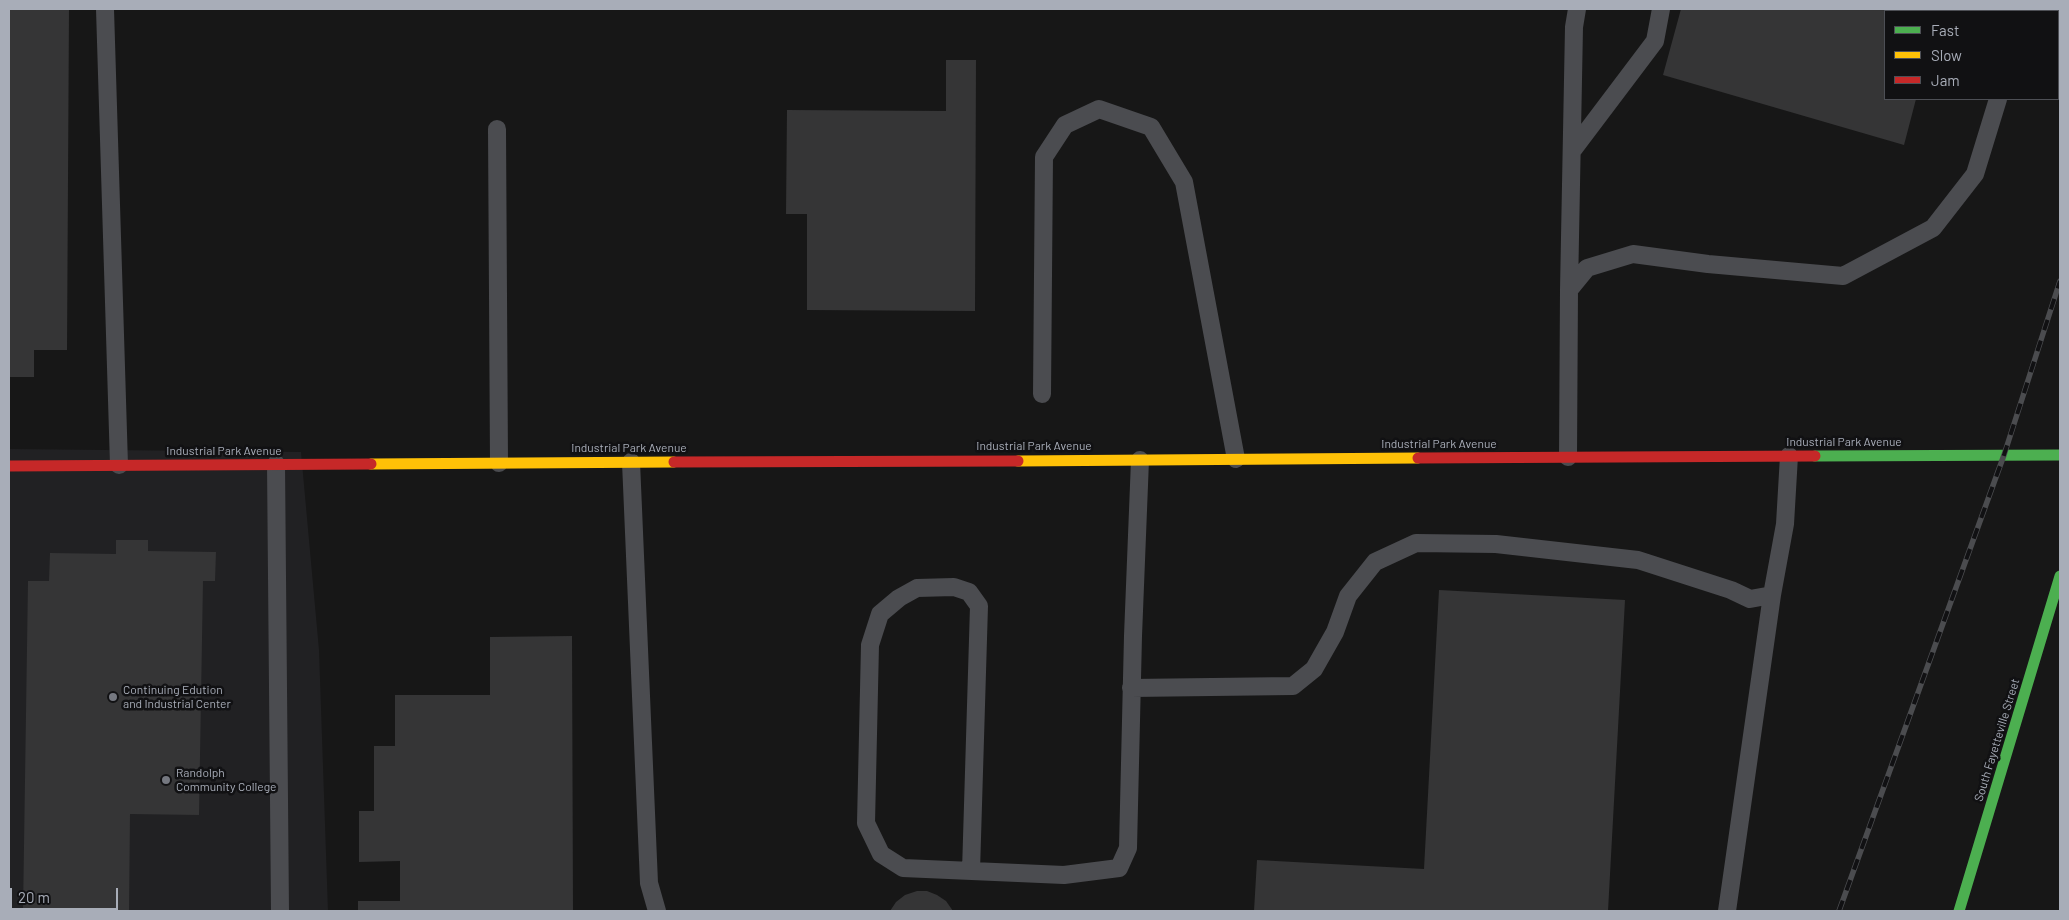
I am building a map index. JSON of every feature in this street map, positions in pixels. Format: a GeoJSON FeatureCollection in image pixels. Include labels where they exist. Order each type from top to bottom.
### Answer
{"type":"FeatureCollection","features":[{"type":"Feature","properties":{"kind":"street","name":"Industrial Park Avenue"},"geometry":{"type":"LineString","coordinates":[[9,466],[2060,455]]}},
{"type":"Feature","properties":{"kind":"street","name":"South Fayetteville Street"},"geometry":{"type":"LineString","coordinates":[[1959,911],[2060,576]]}},
{"type":"Feature","properties":{"kind":"lane"},"geometry":{"type":"LineString","coordinates":[[105,9],[118,465]]}},
{"type":"Feature","properties":{"kind":"lane"},"geometry":{"type":"LineString","coordinates":[[1568,457],[1569,290],[1574,27],[1576,9]]}},
{"type":"Feature","properties":{"kind":"lane"},"geometry":{"type":"LineString","coordinates":[[1572,151],[1655,41],[1662,9]]}},
{"type":"Feature","properties":{"kind":"lane"},"geometry":{"type":"LineString","coordinates":[[1569,290],[1587,268],[1633,254],[1708,264],[1843,276],[1933,228],[1975,174],[1998,100]]}},
{"type":"Feature","properties":{"kind":"lane"},"geometry":{"type":"LineString","coordinates":[[1042,394],[1044,157],[1065,125],[1099,108],[1151,127],[1184,182],[1236,459]]}},
{"type":"Feature","properties":{"kind":"lane"},"geometry":{"type":"LineString","coordinates":[[497,129],[499,463]]}},
{"type":"Feature","properties":{"kind":"lane"},"geometry":{"type":"LineString","coordinates":[[1727,911],[1772,596],[1785,524],[1789,456]]}},
{"type":"Feature","properties":{"kind":"lane"},"geometry":{"type":"LineString","coordinates":[[971,871],[979,606],[970,592],[954,586],[918,588],[898,598],[880,614],[870,645],[866,823],[881,854],[903,868],[971,871],[1064,875],[1118,868],[1128,848],[1131,688],[1140,460]]}},
{"type":"Feature","properties":{"kind":"lane"},"geometry":{"type":"LineString","coordinates":[[631,462],[649,883],[657,911]]}},
{"type":"Feature","properties":{"kind":"lane"},"geometry":{"type":"LineString","coordinates":[[276,464],[280,911]]}},
{"type":"Feature","properties":{"kind":"lane"},"geometry":{"type":"LineString","coordinates":[[1131,688],[1293,686],[1314,669],[1335,632],[1348,596],[1375,562],[1416,543],[1496,544],[1638,560],[1730,590],[1750,599],[1772,596]]}},
{"type":"Feature","properties":{"kind":"shaded area","name":"Randolph Community College"},"geometry":{"type":"Polygon","coordinates":[[[9,449],[301,452],[319,650],[328,911],[9,911],[9,449]]]}},
{"type":"Feature","properties":{"kind":"building"},"geometry":{"type":"Polygon","coordinates":[[[9,9],[69,9],[67,350],[34,350],[34,377],[9,377],[9,9]]]}},
{"type":"Feature","properties":{"kind":"building"},"geometry":{"type":"Polygon","coordinates":[[[1681,9],[1939,9],[1884,10],[1884,100],[1916,100],[1904,145],[1663,75],[1681,9]]]}},
{"type":"Feature","properties":{"kind":"building"},"geometry":{"type":"Polygon","coordinates":[[[946,60],[976,60],[975,311],[807,310],[807,214],[786,214],[787,110],[946,111],[946,60]]]}},
{"type":"Feature","properties":{"kind":"building","name":"Continuing Edution and Industrial Center"},"geometry":{"type":"Polygon","coordinates":[[[116,540],[148,540],[148,551],[216,552],[215,581],[203,581],[199,815],[130,814],[129,911],[23,911],[28,581],[49,581],[50,553],[116,554],[116,540]]]}},
{"type":"Feature","properties":{"kind":"building"},"geometry":{"type":"Polygon","coordinates":[[[1439,590],[1625,600],[1608,911],[1254,911],[1257,860],[1424,869],[1439,590]]]}},
{"type":"Feature","properties":{"kind":"building"},"geometry":{"type":"Polygon","coordinates":[[[572,636],[573,911],[358,911],[358,901],[400,901],[400,861],[359,862],[359,811],[374,811],[374,746],[395,746],[395,695],[490,695],[490,637],[572,636]]]}},
{"type":"Feature","properties":{"kind":"building"},"geometry":{"type":"Polygon","coordinates":[[[917,891],[927,891],[937,895],[946,901],[953,911],[890,911],[896,902],[905,895],[917,891]]]}},
{"type":"Feature","properties":{"kind":"railway"},"geometry":{"type":"LineString","coordinates":[[1839,911],[2004,455],[2060,281]]}},
{"type":"Feature","properties":{"kind":"traffic: fast"},"geometry":{"type":"LineString","coordinates":[[1815,456],[2060,455]]}},
{"type":"Feature","properties":{"kind":"traffic: fast"},"geometry":{"type":"LineString","coordinates":[[1959,911],[2060,576]]}},
{"type":"Feature","properties":{"kind":"traffic: slow"},"geometry":{"type":"LineString","coordinates":[[1018,461],[1418,458]]}},
{"type":"Feature","properties":{"kind":"traffic: slow"},"geometry":{"type":"LineString","coordinates":[[371,464],[674,462]]}},
{"type":"Feature","properties":{"kind":"traffic: jam"},"geometry":{"type":"LineString","coordinates":[[1418,458],[1815,456]]}},
{"type":"Feature","properties":{"kind":"traffic: jam"},"geometry":{"type":"LineString","coordinates":[[674,462],[1018,461]]}},
{"type":"Feature","properties":{"kind":"traffic: jam"},"geometry":{"type":"LineString","coordinates":[[9,466],[371,464]]}},
{"type":"Feature","properties":{"kind":"place","name":"Continuing Edution and Industrial Center"},"geometry":{"type":"Point","coordinates":[113,697]}},
{"type":"Feature","properties":{"kind":"place","name":"Randolph Community College"},"geometry":{"type":"Point","coordinates":[166,780]}}]}
